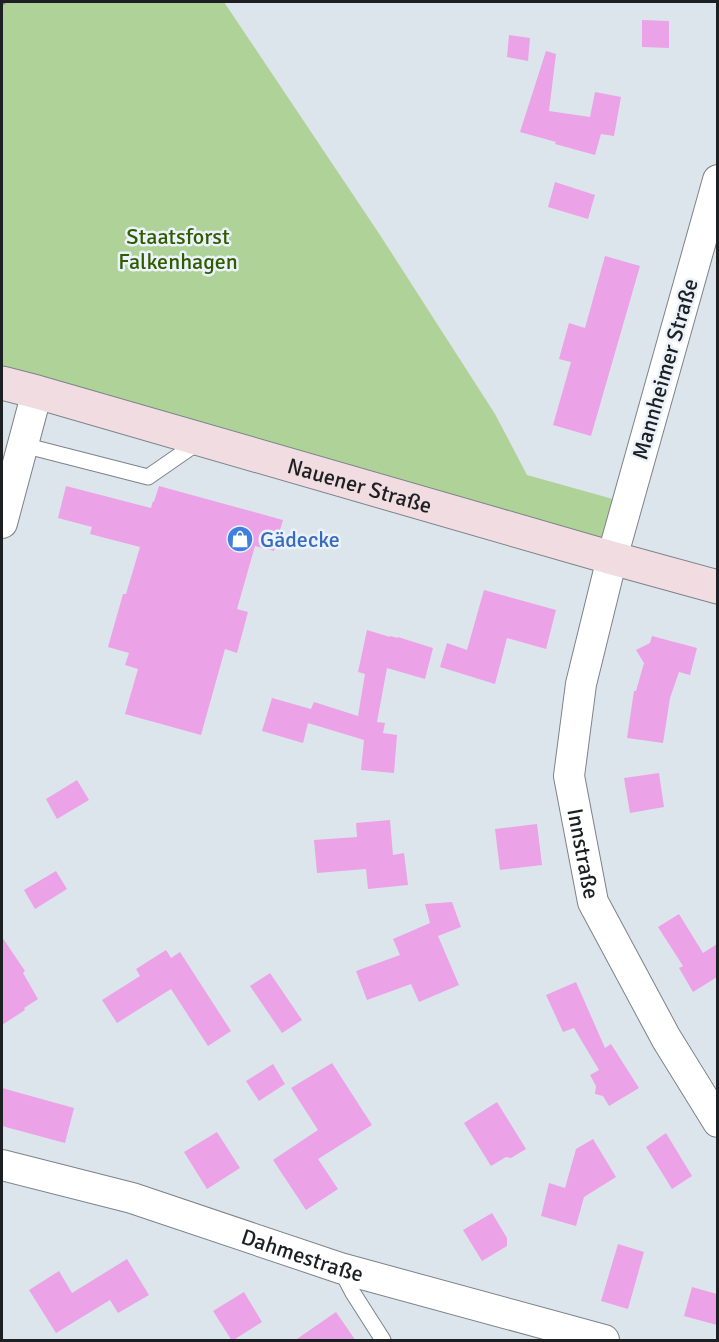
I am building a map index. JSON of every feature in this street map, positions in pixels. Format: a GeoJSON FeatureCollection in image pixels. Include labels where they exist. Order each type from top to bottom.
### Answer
{"type":"FeatureCollection","features":[{"type":"Feature","properties":{"kind":"main road","name":"Nauener Straße"},"geometry":{"type":"LineString","coordinates":[[2,383],[717,587]]}},
{"type":"Feature","properties":{"kind":"street","name":"Mannheimer Straße"},"geometry":{"type":"LineString","coordinates":[[612,558],[717,180]]}},
{"type":"Feature","properties":{"kind":"street"},"geometry":{"type":"LineString","coordinates":[[2,523],[37,392]]}},
{"type":"Feature","properties":{"kind":"street","name":"Innstraße"},"geometry":{"type":"LineString","coordinates":[[612,558],[581,684],[569,776],[593,902],[666,1038],[717,1122]]}},
{"type":"Feature","properties":{"kind":"street","name":"Dahmestraße"},"geometry":{"type":"LineString","coordinates":[[2,1165],[132,1198],[340,1268],[604,1341]]}},
{"type":"Feature","properties":{"kind":"lane"},"geometry":{"type":"LineString","coordinates":[[23,445],[148,477],[203,440]]}},
{"type":"Feature","properties":{"kind":"lane"},"geometry":{"type":"LineString","coordinates":[[340,1268],[383,1341]]}},
{"type":"Feature","properties":{"kind":"green space","name":"Staatsforst Falkenhagen"},"geometry":{"type":"Polygon","coordinates":[[[2,2],[224,2],[380,235],[495,414],[527,475],[627,503],[612,558],[2,383],[2,2]]]}},
{"type":"Feature","properties":{"kind":"building"},"geometry":{"type":"Polygon","coordinates":[[[642,20],[669,21],[669,48],[642,47],[642,20]]]}},
{"type":"Feature","properties":{"kind":"building"},"geometry":{"type":"Polygon","coordinates":[[[509,35],[530,38],[528,61],[507,57],[509,35]]]}},
{"type":"Feature","properties":{"kind":"building"},"geometry":{"type":"Polygon","coordinates":[[[546,51],[556,54],[549,111],[590,117],[595,92],[621,97],[614,136],[601,134],[595,155],[520,132],[546,51]]]}},
{"type":"Feature","properties":{"kind":"building"},"geometry":{"type":"Polygon","coordinates":[[[555,182],[595,195],[588,219],[548,207],[555,182]]]}},
{"type":"Feature","properties":{"kind":"building"},"geometry":{"type":"Polygon","coordinates":[[[605,256],[640,266],[591,436],[553,425],[571,362],[559,359],[569,323],[585,328],[605,256]]]}},
{"type":"Feature","properties":{"kind":"building"},"geometry":{"type":"Polygon","coordinates":[[[66,486],[151,508],[159,486],[283,520],[274,551],[255,546],[237,609],[248,612],[237,653],[225,649],[201,735],[125,714],[138,669],[125,665],[129,653],[108,647],[123,594],[126,594],[140,547],[90,534],[92,527],[58,518],[66,486]]]}},
{"type":"Feature","properties":{"kind":"building"},"geometry":{"type":"Polygon","coordinates":[[[484,590],[556,610],[546,649],[507,638],[495,684],[440,667],[447,643],[467,650],[484,590]]]}},
{"type":"Feature","properties":{"kind":"building"},"geometry":{"type":"Polygon","coordinates":[[[367,630],[433,648],[425,679],[387,668],[377,722],[385,723],[383,733],[397,735],[394,773],[361,770],[364,740],[308,723],[303,743],[262,731],[272,698],[311,709],[314,702],[358,716],[365,674],[358,672],[367,630]]]}},
{"type":"Feature","properties":{"kind":"building"},"geometry":{"type":"Polygon","coordinates":[[[652,636],[697,648],[690,675],[679,672],[670,698],[663,743],[627,738],[634,691],[636,691],[644,663],[636,650],[650,643],[652,636]]]}},
{"type":"Feature","properties":{"kind":"building"},"geometry":{"type":"Polygon","coordinates":[[[659,773],[664,807],[630,813],[624,778],[659,773]]]}},
{"type":"Feature","properties":{"kind":"building"},"geometry":{"type":"Polygon","coordinates":[[[77,780],[89,800],[57,819],[46,799],[77,780]]]}},
{"type":"Feature","properties":{"kind":"building"},"geometry":{"type":"Polygon","coordinates":[[[390,820],[393,855],[404,853],[408,885],[368,889],[366,869],[317,873],[314,840],[357,837],[356,823],[390,820]]]}},
{"type":"Feature","properties":{"kind":"building"},"geometry":{"type":"Polygon","coordinates":[[[537,824],[542,865],[500,870],[495,829],[537,824]]]}},
{"type":"Feature","properties":{"kind":"building"},"geometry":{"type":"Polygon","coordinates":[[[56,871],[67,889],[35,909],[24,890],[56,871]]]}},
{"type":"Feature","properties":{"kind":"building"},"geometry":{"type":"Polygon","coordinates":[[[452,902],[461,927],[438,936],[459,985],[419,1002],[411,984],[367,1000],[356,971],[400,955],[393,939],[430,923],[425,904],[452,902]]]}},
{"type":"Feature","properties":{"kind":"building"},"geometry":{"type":"Polygon","coordinates":[[[679,914],[703,953],[717,944],[717,977],[693,992],[679,968],[683,966],[658,927],[679,914]]]}},
{"type":"Feature","properties":{"kind":"building"},"geometry":{"type":"Polygon","coordinates":[[[2,937],[25,971],[23,973],[38,999],[2,1025],[2,937]]]}},
{"type":"Feature","properties":{"kind":"building"},"geometry":{"type":"Polygon","coordinates":[[[166,950],[171,958],[180,952],[231,1031],[208,1046],[171,989],[117,1023],[102,1000],[140,976],[136,969],[166,950]]]}},
{"type":"Feature","properties":{"kind":"building"},"geometry":{"type":"Polygon","coordinates":[[[270,973],[302,1020],[282,1033],[250,986],[270,973]]]}},
{"type":"Feature","properties":{"kind":"building"},"geometry":{"type":"Polygon","coordinates":[[[576,982],[605,1048],[611,1044],[639,1088],[609,1106],[603,1096],[595,1094],[596,1086],[590,1075],[599,1070],[574,1028],[563,1032],[546,995],[576,982]]]}},
{"type":"Feature","properties":{"kind":"building"},"geometry":{"type":"Polygon","coordinates":[[[332,1063],[372,1125],[318,1159],[338,1189],[306,1210],[273,1160],[318,1130],[291,1088],[332,1063]]]}},
{"type":"Feature","properties":{"kind":"building"},"geometry":{"type":"Polygon","coordinates":[[[273,1064],[285,1084],[259,1101],[246,1081],[273,1064]]]}},
{"type":"Feature","properties":{"kind":"building"},"geometry":{"type":"Polygon","coordinates":[[[2,1088],[74,1108],[65,1143],[2,1126],[2,1088]]]}},
{"type":"Feature","properties":{"kind":"building"},"geometry":{"type":"Polygon","coordinates":[[[497,1102],[526,1149],[491,1166],[464,1123],[497,1102]]]}},
{"type":"Feature","properties":{"kind":"building"},"geometry":{"type":"Polygon","coordinates":[[[217,1132],[240,1168],[207,1189],[184,1152],[217,1132]]]}},
{"type":"Feature","properties":{"kind":"building"},"geometry":{"type":"Polygon","coordinates":[[[666,1133],[692,1176],[672,1189],[646,1147],[666,1133]]]}},
{"type":"Feature","properties":{"kind":"building"},"geometry":{"type":"Polygon","coordinates":[[[593,1139],[616,1177],[584,1197],[576,1226],[541,1216],[549,1183],[565,1188],[576,1149],[593,1139]]]}},
{"type":"Feature","properties":{"kind":"building"},"geometry":{"type":"Polygon","coordinates":[[[492,1213],[507,1238],[507,1246],[482,1261],[463,1230],[492,1213]]]}},
{"type":"Feature","properties":{"kind":"building"},"geometry":{"type":"Polygon","coordinates":[[[618,1244],[644,1252],[628,1309],[601,1301],[618,1244]]]}},
{"type":"Feature","properties":{"kind":"building"},"geometry":{"type":"Polygon","coordinates":[[[127,1259],[149,1295],[118,1313],[110,1300],[56,1333],[29,1290],[59,1271],[72,1293],[127,1259]]]}},
{"type":"Feature","properties":{"kind":"building"},"geometry":{"type":"Polygon","coordinates":[[[692,1287],[717,1294],[717,1325],[684,1316],[692,1287]]]}},
{"type":"Feature","properties":{"kind":"building"},"geometry":{"type":"Polygon","coordinates":[[[244,1292],[262,1322],[232,1341],[213,1311],[244,1292]]]}},
{"type":"Feature","properties":{"kind":"building"},"geometry":{"type":"Polygon","coordinates":[[[336,1312],[356,1341],[294,1341],[336,1312]]]}},
{"type":"Feature","properties":{"kind":"place","name":"Gädecke"},"geometry":{"type":"Point","coordinates":[240,539]}}]}
